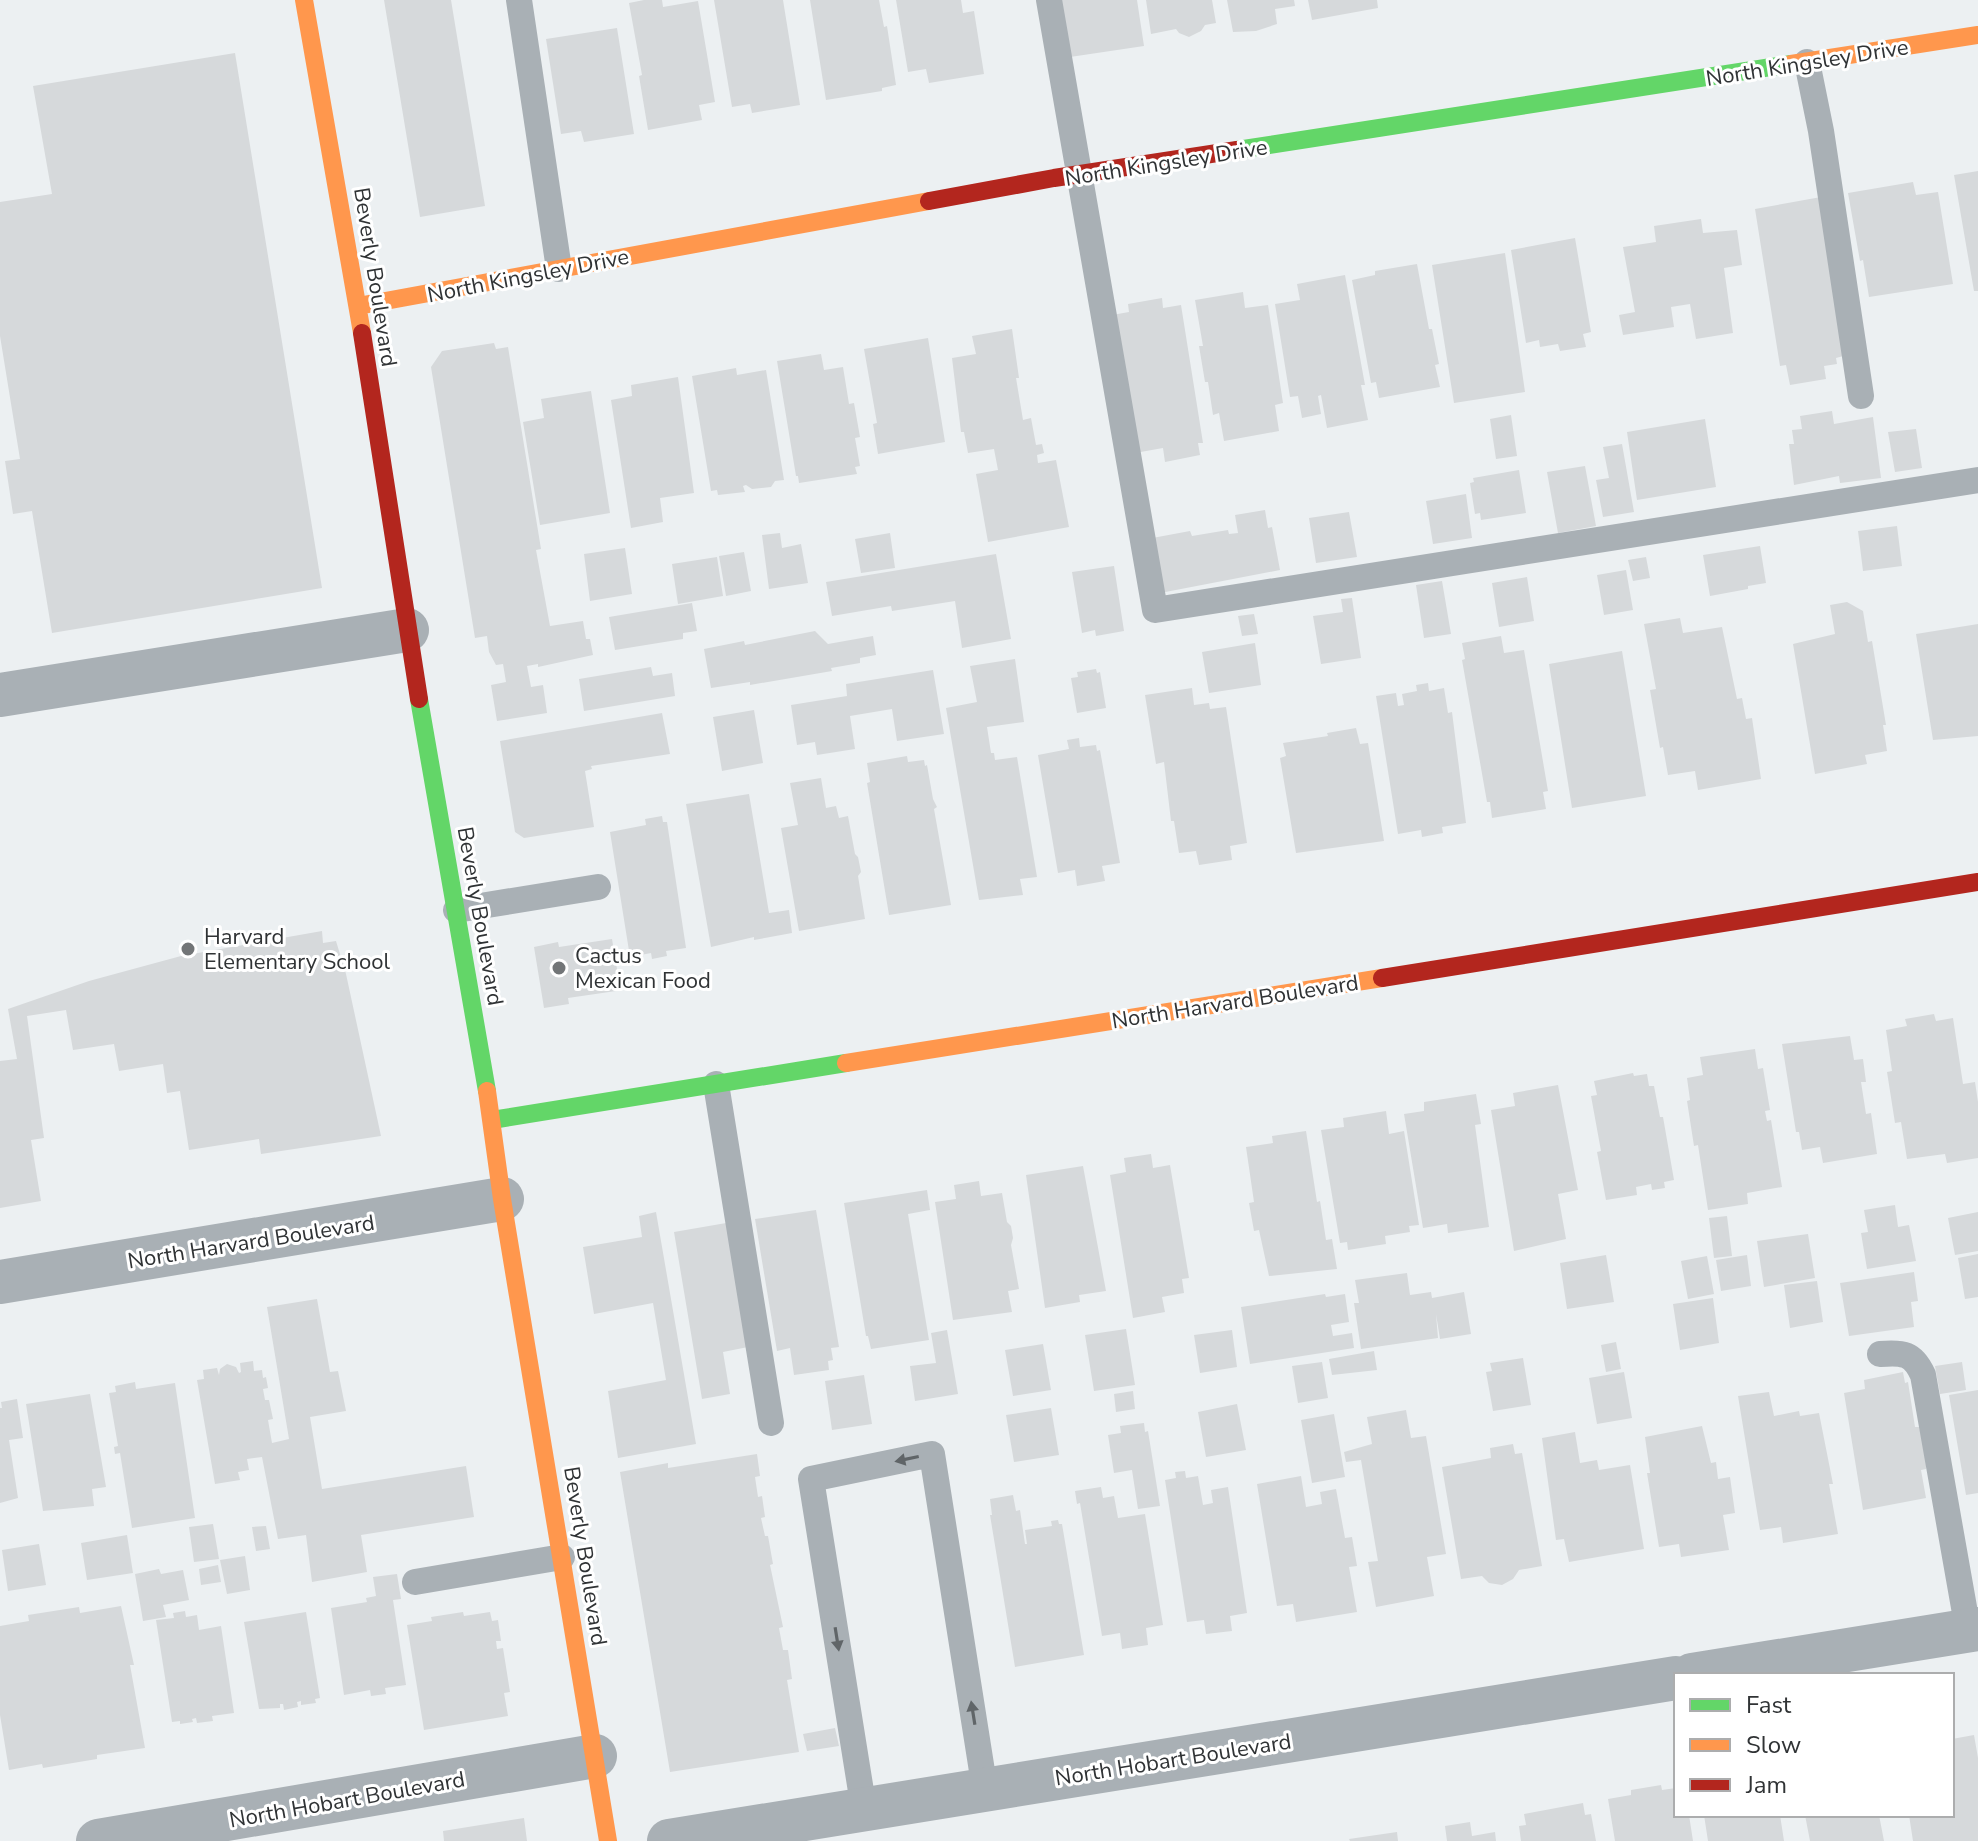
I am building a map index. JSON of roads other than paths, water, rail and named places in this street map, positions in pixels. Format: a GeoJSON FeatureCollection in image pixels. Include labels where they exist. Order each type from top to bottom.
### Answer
{"type":"FeatureCollection","features":[{"type":"Feature","properties":{"kind":"street","name":"Beverly Boulevard"},"geometry":{"type":"LineString","coordinates":[[304,0],[358,306],[407,630],[492,1120],[502,1199],[608,1841]]}},
{"type":"Feature","properties":{"kind":"street","name":"North Kingsley Drive"},"geometry":{"type":"LineString","coordinates":[[358,306],[1080,176],[1978,35]]}},
{"type":"Feature","properties":{"kind":"street"},"geometry":{"type":"LineString","coordinates":[[0,695],[407,630]]}},
{"type":"Feature","properties":{"kind":"street","name":"North Harvard Boulevard"},"geometry":{"type":"LineString","coordinates":[[492,1120],[1978,882]]}},
{"type":"Feature","properties":{"kind":"street","name":"North Harvard Boulevard"},"geometry":{"type":"LineString","coordinates":[[0,1282],[502,1199]]}},
{"type":"Feature","properties":{"kind":"street"},"geometry":{"type":"LineString","coordinates":[[1704,1673],[1973,1630]]}},
{"type":"Feature","properties":{"kind":"street","name":"North Hobart Boulevard"},"geometry":{"type":"LineString","coordinates":[[669,1841],[1674,1678]]}},
{"type":"Feature","properties":{"kind":"street","name":"North Hobart Boulevard"},"geometry":{"type":"LineString","coordinates":[[98,1841],[595,1756]]}},
{"type":"Feature","properties":{"kind":"lane"},"geometry":{"type":"LineString","coordinates":[[519,0],[559,269]]}},
{"type":"Feature","properties":{"kind":"lane"},"geometry":{"type":"LineString","coordinates":[[1049,0],[1155,610],[1978,480]]}},
{"type":"Feature","properties":{"kind":"lane"},"geometry":{"type":"LineString","coordinates":[[1807,62],[1821,131],[1861,396]]}},
{"type":"Feature","properties":{"kind":"lane"},"geometry":{"type":"LineString","coordinates":[[456,910],[598,887]]}},
{"type":"Feature","properties":{"kind":"lane"},"geometry":{"type":"LineString","coordinates":[[716,1084],[771,1423]]}},
{"type":"Feature","properties":{"kind":"lane"},"geometry":{"type":"LineString","coordinates":[[1880,1354],[1897,1353],[1911,1357],[1918,1363],[1923,1375],[1973,1630]]}},
{"type":"Feature","properties":{"kind":"lane"},"geometry":{"type":"LineString","coordinates":[[864,1810],[811,1479],[932,1454],[985,1790]]}},
{"type":"Feature","properties":{"kind":"lane"},"geometry":{"type":"LineString","coordinates":[[415,1582],[562,1557]]}},
{"type":"Feature","properties":{"kind":"place","name":"Harvard Elementary School"},"geometry":{"type":"Point","coordinates":[188,949]}},
{"type":"Feature","properties":{"kind":"place","name":"Cactus Mexican Food"},"geometry":{"type":"Point","coordinates":[559,968]}}]}
